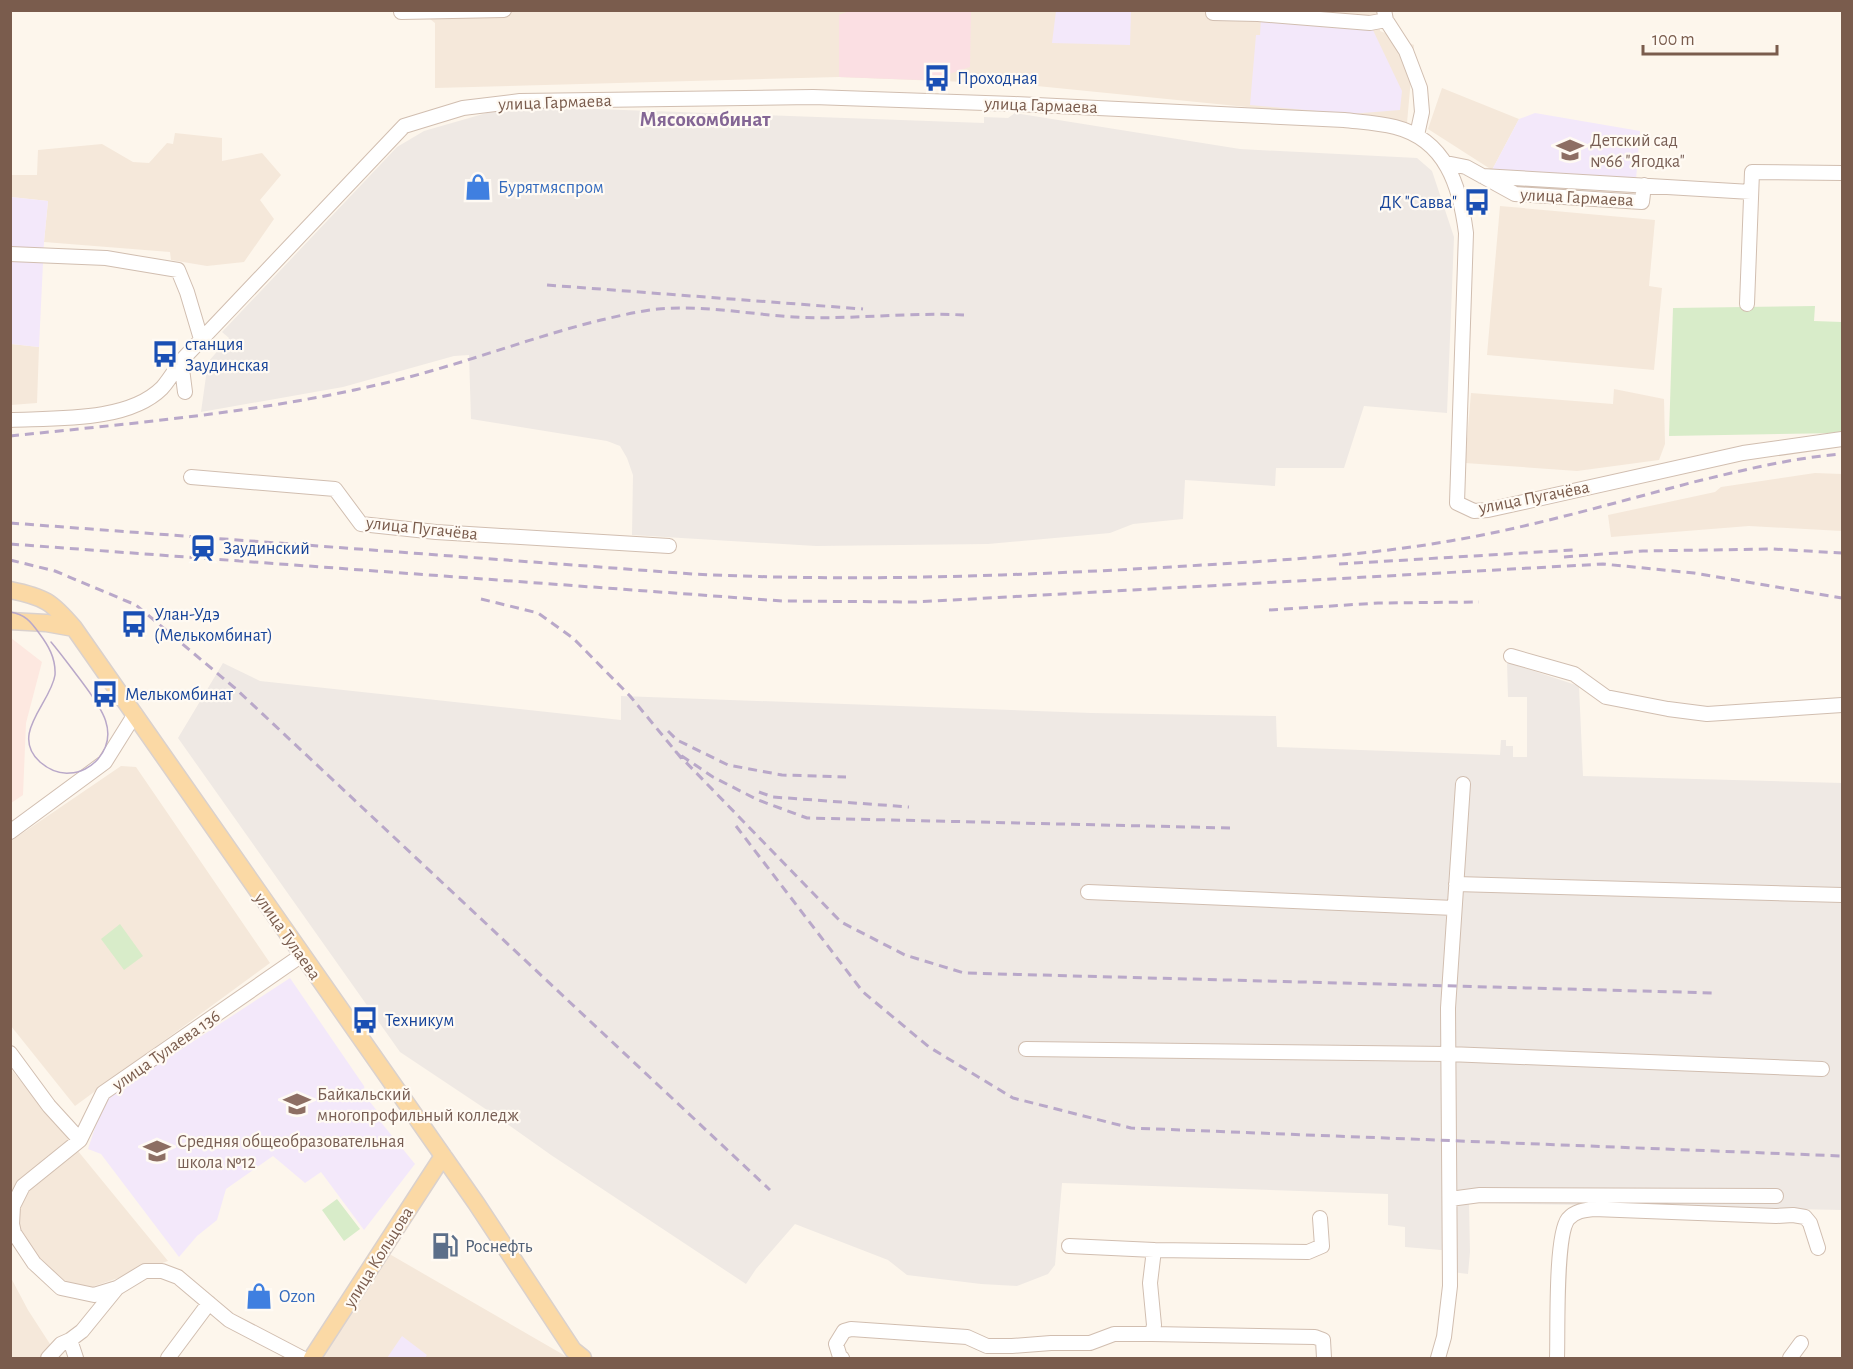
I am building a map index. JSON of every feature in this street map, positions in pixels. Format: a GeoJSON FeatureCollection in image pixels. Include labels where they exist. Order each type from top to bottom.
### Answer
{"type":"FeatureCollection","features":[{"type":"Feature","properties":{"kind":"main road","name":"улица Тулаева"},"geometry":{"type":"LineString","coordinates":[[10,590],[29,593],[54,604],[74,628],[443,1156],[573,1350],[583,1359]]}},
{"type":"Feature","properties":{"kind":"main road"},"geometry":{"type":"LineString","coordinates":[[10,621],[46,623],[74,628]]}},
{"type":"Feature","properties":{"kind":"main road","name":"улица Кольцова"},"geometry":{"type":"LineString","coordinates":[[312,1359],[443,1156]]}},
{"type":"Feature","properties":{"kind":"street"},"geometry":{"type":"LineString","coordinates":[[401,12],[504,10]]}},
{"type":"Feature","properties":{"kind":"street"},"geometry":{"type":"LineString","coordinates":[[1213,13],[1258,14],[1370,24],[1385,15],[1406,51],[1420,88],[1422,112],[1417,135]]}},
{"type":"Feature","properties":{"kind":"street","name":"улица Гармаева"},"geometry":{"type":"LineString","coordinates":[[201,339],[404,126],[463,108],[520,101],[813,98],[1014,104],[1344,120],[1396,127],[1417,135],[1431,146],[1446,163],[1466,166],[1482,176],[1751,192]]}},
{"type":"Feature","properties":{"kind":"street","name":"улица Пугачёва"},"geometry":{"type":"LineString","coordinates":[[1446,163],[1459,192],[1466,233],[1457,502],[1474,511],[1488,510],[1743,453],[1842,439]]}},
{"type":"Feature","properties":{"kind":"street"},"geometry":{"type":"LineString","coordinates":[[1747,304],[1752,172],[1842,173]]}},
{"type":"Feature","properties":{"kind":"street"},"geometry":{"type":"LineString","coordinates":[[10,254],[106,258],[178,270],[188,292],[201,339],[161,388],[129,409],[98,416],[10,420]]}},
{"type":"Feature","properties":{"kind":"street"},"geometry":{"type":"LineString","coordinates":[[181,361],[184,392]]}},
{"type":"Feature","properties":{"kind":"street","name":"улица Пугачёва"},"geometry":{"type":"LineString","coordinates":[[191,477],[335,489],[361,525],[436,532],[669,546]]}},
{"type":"Feature","properties":{"kind":"street"},"geometry":{"type":"LineString","coordinates":[[1511,656],[1574,674],[1606,697],[1668,709],[1707,714],[1842,705]]}},
{"type":"Feature","properties":{"kind":"street"},"geometry":{"type":"LineString","coordinates":[[10,832],[105,762],[135,714]]}},
{"type":"Feature","properties":{"kind":"street"},"geometry":{"type":"LineString","coordinates":[[1438,1359],[1444,1337],[1450,1286],[1448,1008],[1462,784]]}},
{"type":"Feature","properties":{"kind":"street"},"geometry":{"type":"LineString","coordinates":[[1456,884],[1842,895]]}},
{"type":"Feature","properties":{"kind":"street"},"geometry":{"type":"LineString","coordinates":[[1088,892],[1454,908]]}},
{"type":"Feature","properties":{"kind":"street","name":"улица Тулаева 136"},"geometry":{"type":"LineString","coordinates":[[117,1288],[94,1294],[61,1288],[34,1263],[14,1233],[12,1224],[13,1206],[23,1186],[80,1140],[103,1093],[302,955]]}},
{"type":"Feature","properties":{"kind":"street"},"geometry":{"type":"LineString","coordinates":[[1026,1049],[1448,1054],[1822,1069]]}},
{"type":"Feature","properties":{"kind":"street"},"geometry":{"type":"LineString","coordinates":[[10,1053],[49,1106],[80,1140]]}},
{"type":"Feature","properties":{"kind":"street"},"geometry":{"type":"LineString","coordinates":[[1450,1199],[1480,1195],[1776,1196]]}},
{"type":"Feature","properties":{"kind":"street"},"geometry":{"type":"LineString","coordinates":[[1557,1359],[1560,1252],[1563,1227],[1569,1217],[1579,1211],[1594,1209],[1805,1216],[1810,1223],[1818,1248]]}},
{"type":"Feature","properties":{"kind":"street"},"geometry":{"type":"LineString","coordinates":[[1069,1246],[1154,1250],[1308,1252],[1322,1246],[1320,1218]]}},
{"type":"Feature","properties":{"kind":"street"},"geometry":{"type":"LineString","coordinates":[[1152,1334],[1154,1325],[1150,1283],[1154,1250]]}},
{"type":"Feature","properties":{"kind":"street"},"geometry":{"type":"LineString","coordinates":[[48,1359],[61,1344],[82,1331],[117,1288],[145,1271],[162,1271],[178,1276],[229,1320],[302,1359]]}},
{"type":"Feature","properties":{"kind":"street"},"geometry":{"type":"LineString","coordinates":[[168,1359],[209,1303]]}},
{"type":"Feature","properties":{"kind":"street"},"geometry":{"type":"LineString","coordinates":[[838,1356],[836,1344],[838,1338],[844,1331],[851,1329],[967,1337],[987,1346],[1090,1343],[1114,1334],[1315,1337],[1323,1340],[1324,1359]]}},
{"type":"Feature","properties":{"kind":"street"},"geometry":{"type":"LineString","coordinates":[[70,1340],[72,1354],[76,1359]]}},
{"type":"Feature","properties":{"kind":"street"},"geometry":{"type":"LineString","coordinates":[[1790,1359],[1801,1343]]}},
{"type":"Feature","properties":{"kind":"shaded area"},"geometry":{"type":"Polygon","coordinates":[[[1381,10],[1380,31],[1414,45],[1407,123],[1017,84],[839,77],[435,88],[435,23],[420,11],[1381,10]]]}},
{"type":"Feature","properties":{"kind":"shaded area"},"geometry":{"type":"Polygon","coordinates":[[[849,11],[971,11],[970,67],[949,74],[948,81],[839,77],[839,15],[849,11]]]}},
{"type":"Feature","properties":{"kind":"shaded area"},"geometry":{"type":"Polygon","coordinates":[[[1056,11],[1131,11],[1130,45],[1052,43],[1056,11]]]}},
{"type":"Feature","properties":{"kind":"shaded area"},"geometry":{"type":"Polygon","coordinates":[[[1261,18],[1372,28],[1402,91],[1400,110],[1350,114],[1250,105],[1256,35],[1260,35],[1261,18]]]}},
{"type":"Feature","properties":{"kind":"shaded area"},"geometry":{"type":"Polygon","coordinates":[[[1442,88],[1519,119],[1492,170],[1428,129],[1442,88]]]}},
{"type":"Feature","properties":{"kind":"shaded area","name":"Бурятмяспром"},"geometry":{"type":"Polygon","coordinates":[[[511,106],[984,123],[984,117],[1008,118],[1015,113],[1240,149],[1417,158],[1432,171],[1454,237],[1447,413],[1364,406],[1344,468],[1276,468],[1275,486],[1185,480],[1183,519],[1133,524],[1110,533],[988,544],[816,546],[632,535],[633,475],[620,446],[607,441],[471,419],[469,355],[454,356],[343,387],[201,412],[208,362],[229,338],[222,332],[397,147],[424,131],[511,106]]]}},
{"type":"Feature","properties":{"kind":"shaded area","name":"Детский сад №66 \"Ягодка\""},"geometry":{"type":"Polygon","coordinates":[[[1535,113],[1640,131],[1636,179],[1492,170],[1519,119],[1535,113]]]}},
{"type":"Feature","properties":{"kind":"shaded area"},"geometry":{"type":"Polygon","coordinates":[[[175,133],[222,138],[222,161],[262,153],[281,175],[260,200],[274,219],[244,262],[207,266],[171,260],[170,252],[44,242],[48,201],[11,197],[11,175],[37,175],[38,150],[102,144],[133,162],[149,163],[167,143],[173,144],[175,133]]]}},
{"type":"Feature","properties":{"kind":"shaded area"},"geometry":{"type":"Polygon","coordinates":[[[11,197],[48,201],[39,347],[11,344],[11,197]]]}},
{"type":"Feature","properties":{"kind":"shaded area"},"geometry":{"type":"Polygon","coordinates":[[[1500,206],[1655,220],[1649,286],[1662,288],[1654,370],[1487,355],[1500,206]]]}},
{"type":"Feature","properties":{"kind":"shaded area"},"geometry":{"type":"Polygon","coordinates":[[[11,344],[39,347],[37,403],[11,405],[11,344]]]}},
{"type":"Feature","properties":{"kind":"shaded area"},"geometry":{"type":"Polygon","coordinates":[[[1614,389],[1664,399],[1665,444],[1659,460],[1577,471],[1465,463],[1471,393],[1613,404],[1614,389]]]}},
{"type":"Feature","properties":{"kind":"shaded area"},"geometry":{"type":"Polygon","coordinates":[[[1815,473],[1842,474],[1842,531],[1749,526],[1611,537],[1608,515],[1715,492],[1721,487],[1815,473]]]}},
{"type":"Feature","properties":{"kind":"shaded area"},"geometry":{"type":"Polygon","coordinates":[[[11,638],[42,662],[26,723],[23,795],[11,803],[11,638]]]}},
{"type":"Feature","properties":{"kind":"shaded area","name":"Мелькомбинат"},"geometry":{"type":"Polygon","coordinates":[[[1507,662],[1579,686],[1583,776],[1842,783],[1842,1210],[1469,1203],[1468,1274],[1452,1272],[1453,1251],[1405,1247],[1405,1227],[1388,1225],[1388,1194],[1062,1183],[1055,1265],[1048,1274],[1017,1286],[907,1275],[888,1260],[795,1224],[746,1284],[400,1052],[178,738],[223,663],[260,681],[621,720],[621,696],[1091,713],[1276,716],[1277,747],[1500,755],[1501,740],[1506,740],[1506,746],[1513,746],[1513,757],[1527,757],[1527,697],[1508,697],[1507,662]]]}},
{"type":"Feature","properties":{"kind":"shaded area"},"geometry":{"type":"Polygon","coordinates":[[[121,766],[136,767],[270,963],[75,1106],[11,1026],[11,841],[121,766]]]}},
{"type":"Feature","properties":{"kind":"shaded area","name":"Байкальский многопрофильный колледж"},"geometry":{"type":"Polygon","coordinates":[[[290,978],[364,1086],[366,1097],[378,1112],[375,1115],[415,1164],[364,1230],[321,1172],[305,1183],[273,1156],[226,1189],[217,1220],[197,1236],[179,1257],[101,1154],[88,1149],[103,1103],[127,1081],[180,1050],[290,978]]]}},
{"type":"Feature","properties":{"kind":"shaded area"},"geometry":{"type":"Polygon","coordinates":[[[10,1068],[168,1261],[89,1288],[65,1285],[11,1231],[10,1068]]]}},
{"type":"Feature","properties":{"kind":"shaded area"},"geometry":{"type":"Polygon","coordinates":[[[386,1252],[569,1358],[315,1358],[386,1252]]]}},
{"type":"Feature","properties":{"kind":"shaded area"},"geometry":{"type":"Polygon","coordinates":[[[10,1276],[28,1310],[59,1358],[11,1358],[10,1276]]]}},
{"type":"Feature","properties":{"kind":"shaded area"},"geometry":{"type":"Polygon","coordinates":[[[402,1336],[427,1355],[425,1358],[387,1358],[402,1336]]]}},
{"type":"Feature","properties":{"kind":"green space"},"geometry":{"type":"Polygon","coordinates":[[[1815,306],[1814,321],[1842,322],[1842,433],[1669,436],[1673,308],[1815,306]]]}},
{"type":"Feature","properties":{"kind":"green space"},"geometry":{"type":"Polygon","coordinates":[[[120,924],[143,956],[124,970],[101,939],[120,924]]]}},
{"type":"Feature","properties":{"kind":"green space"},"geometry":{"type":"Polygon","coordinates":[[[337,1199],[360,1229],[344,1241],[322,1210],[337,1199]]]}},
{"type":"Feature","properties":{"kind":"tram line"},"geometry":{"type":"LineString","coordinates":[[10,612],[24,617],[33,625],[48,647],[54,663],[55,675],[52,686],[30,730],[29,741],[32,751],[40,762],[50,769],[62,773],[74,773],[92,765],[98,759],[105,749],[108,729],[101,709],[51,642]]}},
{"type":"Feature","properties":{"kind":"railway"},"geometry":{"type":"LineString","coordinates":[[547,285],[863,309]]}},
{"type":"Feature","properties":{"kind":"railway"},"geometry":{"type":"LineString","coordinates":[[10,436],[211,414],[311,399],[409,377],[577,326],[651,310],[692,308],[815,318],[921,314],[964,315]]}},
{"type":"Feature","properties":{"kind":"railway"},"geometry":{"type":"LineString","coordinates":[[10,523],[693,574],[812,578],[992,575],[1276,560],[1345,555],[1415,546],[1511,529],[1749,469],[1805,458],[1842,454]]}},
{"type":"Feature","properties":{"kind":"railway"},"geometry":{"type":"LineString","coordinates":[[10,544],[782,601],[916,602],[1603,564],[1694,573],[1842,598]]}},
{"type":"Feature","properties":{"kind":"railway"},"geometry":{"type":"LineString","coordinates":[[1564,557],[1643,551],[1773,549],[1842,553]]}},
{"type":"Feature","properties":{"kind":"railway"},"geometry":{"type":"LineString","coordinates":[[1339,564],[1573,550]]}},
{"type":"Feature","properties":{"kind":"railway"},"geometry":{"type":"LineString","coordinates":[[10,560],[55,571],[136,605],[236,689],[770,1190]]}},
{"type":"Feature","properties":{"kind":"railway"},"geometry":{"type":"LineString","coordinates":[[481,599],[538,613],[573,638],[630,696],[682,759]]}},
{"type":"Feature","properties":{"kind":"railway"},"geometry":{"type":"LineString","coordinates":[[1269,610],[1378,603],[1479,602]]}},
{"type":"Feature","properties":{"kind":"railway"},"geometry":{"type":"LineString","coordinates":[[668,731],[677,740],[728,765],[782,775],[846,777]]}},
{"type":"Feature","properties":{"kind":"railway"},"geometry":{"type":"LineString","coordinates":[[1230,828],[807,818],[758,800],[713,777],[676,752],[841,922],[905,955],[964,973],[1716,993]]}},
{"type":"Feature","properties":{"kind":"railway"},"geometry":{"type":"LineString","coordinates":[[759,792],[773,797],[909,807]]}},
{"type":"Feature","properties":{"kind":"railway"},"geometry":{"type":"LineString","coordinates":[[736,826],[863,992],[929,1047],[1013,1098],[1131,1128],[1842,1156]]}},
{"type":"Feature","properties":{"kind":"place","name":"Проходная"},"geometry":{"type":"Point","coordinates":[937,78]}},
{"type":"Feature","properties":{"kind":"place","name":"Детский сад №66 \"Ягодка\""},"geometry":{"type":"Point","coordinates":[1570,150]}},
{"type":"Feature","properties":{"kind":"place","name":"Бурятмяспром"},"geometry":{"type":"Point","coordinates":[478,187]}},
{"type":"Feature","properties":{"kind":"place","name":"ДК \"Савва\""},"geometry":{"type":"Point","coordinates":[1477,202]}},
{"type":"Feature","properties":{"kind":"place","name":"станция Заудинская"},"geometry":{"type":"Point","coordinates":[165,354]}},
{"type":"Feature","properties":{"kind":"place","name":"Заудинский"},"geometry":{"type":"Point","coordinates":[203,548]}},
{"type":"Feature","properties":{"kind":"place","name":"Улан-Удэ (Мелькомбинат)"},"geometry":{"type":"Point","coordinates":[134,624]}},
{"type":"Feature","properties":{"kind":"place","name":"Мелькомбинат"},"geometry":{"type":"Point","coordinates":[105,694]}},
{"type":"Feature","properties":{"kind":"place","name":"Техникум"},"geometry":{"type":"Point","coordinates":[365,1020]}},
{"type":"Feature","properties":{"kind":"place","name":"Байкальский многопрофильный колледж"},"geometry":{"type":"Point","coordinates":[297,1104]}},
{"type":"Feature","properties":{"kind":"place","name":"Средняя общеобразовательная школа №12"},"geometry":{"type":"Point","coordinates":[157,1151]}},
{"type":"Feature","properties":{"kind":"place","name":"Роснефть"},"geometry":{"type":"Point","coordinates":[445,1246]}},
{"type":"Feature","properties":{"kind":"place","name":"Ozon"},"geometry":{"type":"Point","coordinates":[259,1296]}},
{"type":"Feature","properties":{"kind":"district","name":"Мясокомбинат"},"geometry":{"type":"Point","coordinates":[705,119]}}]}
